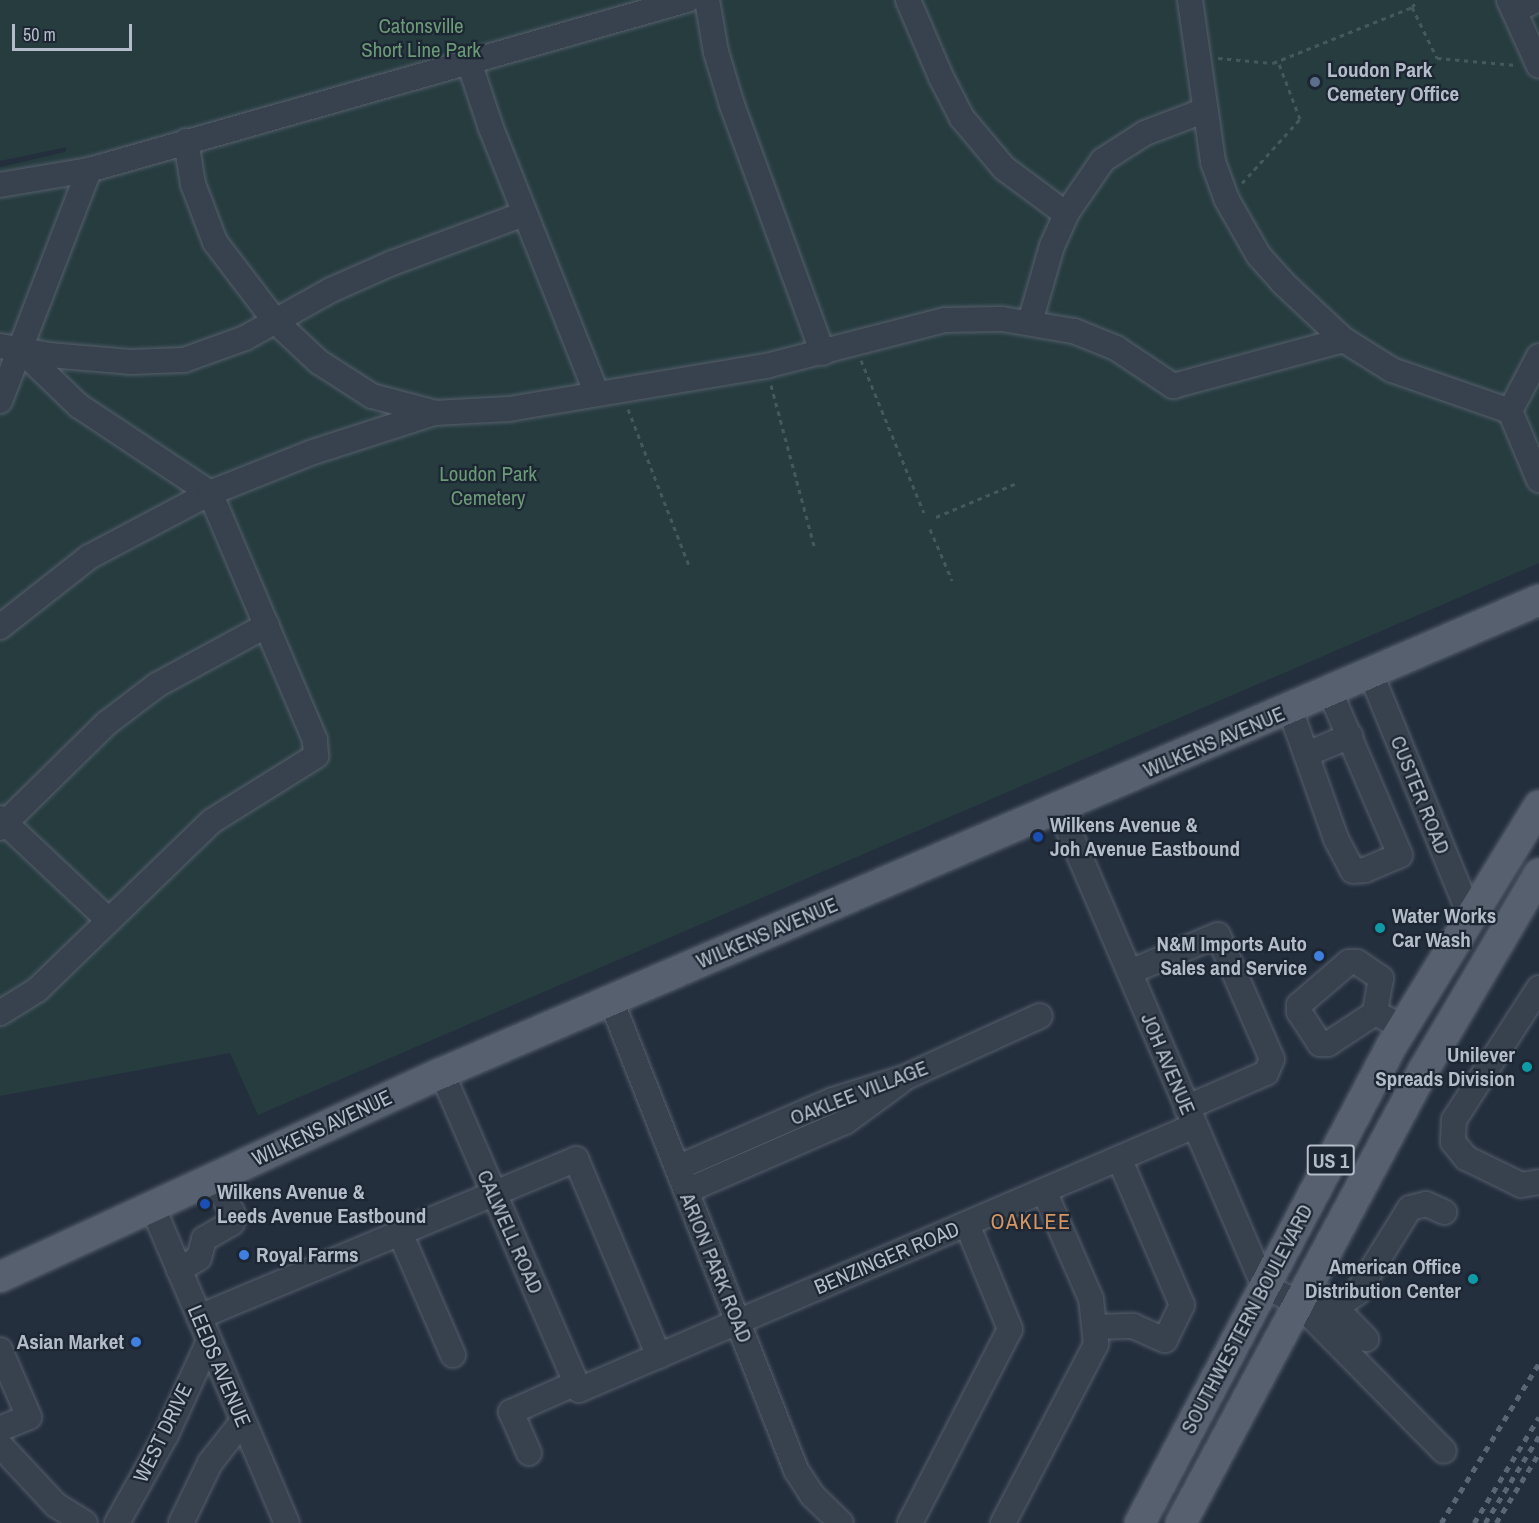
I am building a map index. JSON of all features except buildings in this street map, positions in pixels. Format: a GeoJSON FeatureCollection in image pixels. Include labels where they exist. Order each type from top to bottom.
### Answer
{"type":"FeatureCollection","features":[{"type":"Feature","properties":{"kind":"main road","name":"WILKENS AVENUE"},"geometry":{"type":"LineString","coordinates":[[0,1278],[442,1073],[1539,600]]}},
{"type":"Feature","properties":{"kind":"main road","name":"SOUTHWESTERN BOULEVARD"},"geometry":{"type":"LineString","coordinates":[[1140,1523],[1403,1027],[1470,915],[1539,807]]}},
{"type":"Feature","properties":{"kind":"main road","name":"SOUTHWESTERN BOULEVARD"},"geometry":{"type":"LineString","coordinates":[[1181,1523],[1303,1291],[1488,956],[1539,874]]}},
{"type":"Feature","properties":{"kind":"street"},"geometry":{"type":"LineString","coordinates":[[0,185],[89,170],[687,0]]}},
{"type":"Feature","properties":{"kind":"street"},"geometry":{"type":"LineString","coordinates":[[706,0],[716,52],[732,105],[823,353]]}},
{"type":"Feature","properties":{"kind":"street"},"geometry":{"type":"LineString","coordinates":[[908,0],[940,77],[963,118],[1004,168],[1066,214]]}},
{"type":"Feature","properties":{"kind":"street"},"geometry":{"type":"LineString","coordinates":[[1190,0],[1203,111],[1212,162],[1227,200],[1259,256],[1282,284],[1344,340],[1392,370],[1510,411],[1539,480]]}},
{"type":"Feature","properties":{"kind":"street"},"geometry":{"type":"LineString","coordinates":[[1533,66],[1512,6],[1537,0]]}},
{"type":"Feature","properties":{"kind":"street"},"geometry":{"type":"LineString","coordinates":[[469,62],[524,214],[597,394]]}},
{"type":"Feature","properties":{"kind":"street"},"geometry":{"type":"LineString","coordinates":[[1030,322],[1052,246],[1066,214],[1103,160],[1125,144],[1203,111]]}},
{"type":"Feature","properties":{"kind":"street"},"geometry":{"type":"LineString","coordinates":[[186,141],[193,184],[215,242],[275,321],[319,362],[364,391],[400,405],[434,413]]}},
{"type":"Feature","properties":{"kind":"street"},"geometry":{"type":"LineString","coordinates":[[0,401],[11,349],[89,170]]}},
{"type":"Feature","properties":{"kind":"street"},"geometry":{"type":"LineString","coordinates":[[11,349],[130,362],[184,360],[245,338],[392,263],[524,214]]}},
{"type":"Feature","properties":{"kind":"street"},"geometry":{"type":"LineString","coordinates":[[0,627],[89,557],[210,493],[314,452],[434,413],[509,409],[766,366],[945,320],[1030,322],[1074,331],[1116,348],[1173,386],[1344,340]]}},
{"type":"Feature","properties":{"kind":"street"},"geometry":{"type":"LineString","coordinates":[[0,1013],[37,990],[107,919],[212,821],[240,800],[316,756],[315,740],[210,493],[79,406],[11,349]]}},
{"type":"Feature","properties":{"kind":"street"},"geometry":{"type":"LineString","coordinates":[[1510,411],[1536,367]]}},
{"type":"Feature","properties":{"kind":"street"},"geometry":{"type":"LineString","coordinates":[[107,919],[1,823],[107,723],[157,685],[267,625]]}},
{"type":"Feature","properties":{"kind":"street","name":"CUSTER ROAD"},"geometry":{"type":"LineString","coordinates":[[1371,674],[1470,915]]}},
{"type":"Feature","properties":{"kind":"street"},"geometry":{"type":"LineString","coordinates":[[1290,709],[1336,839],[1353,871],[1365,870],[1400,855],[1330,692]]}},
{"type":"Feature","properties":{"kind":"street"},"geometry":{"type":"LineString","coordinates":[[1307,754],[1350,736]]}},
{"type":"Feature","properties":{"kind":"street","name":"JOH AVENUE"},"geometry":{"type":"LineString","coordinates":[[1059,808],[1264,1286]]}},
{"type":"Feature","properties":{"kind":"street","name":"BENZINGER ROAD"},"geometry":{"type":"LineString","coordinates":[[529,1453],[511,1412],[659,1356],[1119,1158],[1266,1073],[1272,1059],[1218,935],[1130,972]]}},
{"type":"Feature","properties":{"kind":"street"},"geometry":{"type":"LineString","coordinates":[[1539,988],[1454,1120],[1453,1142],[1466,1158],[1521,1185],[1539,1182]]}},
{"type":"Feature","properties":{"kind":"street","name":"ARION PARK ROAD"},"geometry":{"type":"LineString","coordinates":[[611,1000],[796,1470],[812,1495],[841,1523]]}},
{"type":"Feature","properties":{"kind":"street"},"geometry":{"type":"LineString","coordinates":[[1375,1013],[1403,1027]]}},
{"type":"Feature","properties":{"kind":"street","name":"OAKLEE VILLAGE"},"geometry":{"type":"LineString","coordinates":[[677,1168],[833,1100],[906,1077],[1040,1016]]}},
{"type":"Feature","properties":{"kind":"street","name":"CALWELL ROAD"},"geometry":{"type":"LineString","coordinates":[[442,1073],[578,1386]]}},
{"type":"Feature","properties":{"kind":"street"},"geometry":{"type":"LineString","coordinates":[[686,1191],[845,1122],[875,1104],[906,1077]]}},
{"type":"Feature","properties":{"kind":"street"},"geometry":{"type":"LineString","coordinates":[[1097,1327],[1133,1326],[1165,1340],[1182,1305],[1119,1158]]}},
{"type":"Feature","properties":{"kind":"street"},"geometry":{"type":"LineString","coordinates":[[199,1317],[576,1159],[659,1356]]}},
{"type":"Feature","properties":{"kind":"street"},"geometry":{"type":"LineString","coordinates":[[179,1270],[199,1258],[204,1239],[232,1222],[232,1212],[214,1179]]}},
{"type":"Feature","properties":{"kind":"street"},"geometry":{"type":"LineString","coordinates":[[1004,1523],[1090,1361],[1097,1327],[1091,1299],[1044,1191]]}},
{"type":"Feature","properties":{"kind":"street"},"geometry":{"type":"LineString","coordinates":[[1332,1304],[1344,1302],[1357,1293],[1410,1208],[1426,1204],[1444,1212]]}},
{"type":"Feature","properties":{"kind":"street","name":"LEEDS AVENUE"},"geometry":{"type":"LineString","coordinates":[[153,1208],[242,1422],[287,1523]]}},
{"type":"Feature","properties":{"kind":"street"},"geometry":{"type":"LineString","coordinates":[[910,1523],[1010,1329],[968,1224]]}},
{"type":"Feature","properties":{"kind":"street"},"geometry":{"type":"LineString","coordinates":[[400,1233],[453,1355]]}},
{"type":"Feature","properties":{"kind":"street"},"geometry":{"type":"LineString","coordinates":[[1264,1286],[1303,1291],[1332,1304],[1366,1339]]}},
{"type":"Feature","properties":{"kind":"street"},"geometry":{"type":"LineString","coordinates":[[1303,1291],[1444,1451]]}},
{"type":"Feature","properties":{"kind":"street","name":"WEST DRIVE"},"geometry":{"type":"LineString","coordinates":[[117,1523],[166,1435],[209,1341]]}},
{"type":"Feature","properties":{"kind":"street"},"geometry":{"type":"LineString","coordinates":[[0,1350],[29,1417],[0,1430]]}},
{"type":"Feature","properties":{"kind":"street"},"geometry":{"type":"LineString","coordinates":[[181,1523],[210,1463],[242,1422]]}},
{"type":"Feature","properties":{"kind":"street"},"geometry":{"type":"LineString","coordinates":[[0,1445],[56,1505],[85,1523]]}},
{"type":"Feature","properties":{"kind":"path"},"geometry":{"type":"LineString","coordinates":[[1198,57],[1278,62],[1412,7],[1418,0]]}},
{"type":"Feature","properties":{"kind":"path"},"geometry":{"type":"LineString","coordinates":[[1412,7],[1437,58],[1533,66]]}},
{"type":"Feature","properties":{"kind":"path"},"geometry":{"type":"LineString","coordinates":[[1227,200],[1300,119],[1278,62]]}},
{"type":"Feature","properties":{"kind":"path"},"geometry":{"type":"LineString","coordinates":[[855,344],[924,513]]}},
{"type":"Feature","properties":{"kind":"path"},"geometry":{"type":"LineString","coordinates":[[766,366],[815,549]]}},
{"type":"Feature","properties":{"kind":"path"},"geometry":{"type":"LineString","coordinates":[[622,390],[690,568]]}},
{"type":"Feature","properties":{"kind":"path"},"geometry":{"type":"LineString","coordinates":[[936,517],[1017,483]]}},
{"type":"Feature","properties":{"kind":"path"},"geometry":{"type":"LineString","coordinates":[[930,529],[952,580]]}},
{"type":"Feature","properties":{"kind":"green space","name":"Loudon Park Cemetery"},"geometry":{"type":"Polygon","coordinates":[[[0,0],[1539,0],[1539,563],[258,1115],[230,1053],[0,1096],[0,167],[65,152],[67,147],[0,161],[0,0]]]}},
{"type":"Feature","properties":{"kind":"railway"},"geometry":{"type":"LineString","coordinates":[[1441,1523],[1539,1363]]}},
{"type":"Feature","properties":{"kind":"railway"},"geometry":{"type":"LineString","coordinates":[[1474,1523],[1539,1417]]}},
{"type":"Feature","properties":{"kind":"railway"},"geometry":{"type":"LineString","coordinates":[[1485,1523],[1539,1436]]}},
{"type":"Feature","properties":{"kind":"railway"},"geometry":{"type":"LineString","coordinates":[[1496,1523],[1539,1453]]}},
{"type":"Feature","properties":{"kind":"place","name":"Loudon Park Cemetery Office"},"geometry":{"type":"Point","coordinates":[1315,82]}},
{"type":"Feature","properties":{"kind":"place","name":"Wilkens Avenue & Joh Avenue Eastbound"},"geometry":{"type":"Point","coordinates":[1038,837]}},
{"type":"Feature","properties":{"kind":"place","name":"Water Works Car Wash"},"geometry":{"type":"Point","coordinates":[1380,928]}},
{"type":"Feature","properties":{"kind":"place","name":"N&M Imports Auto Sales and Service"},"geometry":{"type":"Point","coordinates":[1319,956]}},
{"type":"Feature","properties":{"kind":"place","name":"Unilever Spreads Division"},"geometry":{"type":"Point","coordinates":[1527,1067]}},
{"type":"Feature","properties":{"kind":"place","name":"Wilkens Avenue & Leeds Avenue Eastbound"},"geometry":{"type":"Point","coordinates":[205,1204]}},
{"type":"Feature","properties":{"kind":"place","name":"Royal Farms"},"geometry":{"type":"Point","coordinates":[244,1255]}},
{"type":"Feature","properties":{"kind":"place","name":"American Office Distribution Center"},"geometry":{"type":"Point","coordinates":[1473,1279]}},
{"type":"Feature","properties":{"kind":"place","name":"Asian Market"},"geometry":{"type":"Point","coordinates":[136,1342]}},
{"type":"Feature","properties":{"kind":"district","name":"OAKLEE"},"geometry":{"type":"Point","coordinates":[1031,1222]}},
{"type":"Feature","properties":{"kind":"park label","name":"Catonsville Short Line Park"},"geometry":{"type":"Point","coordinates":[421,38]}}]}
